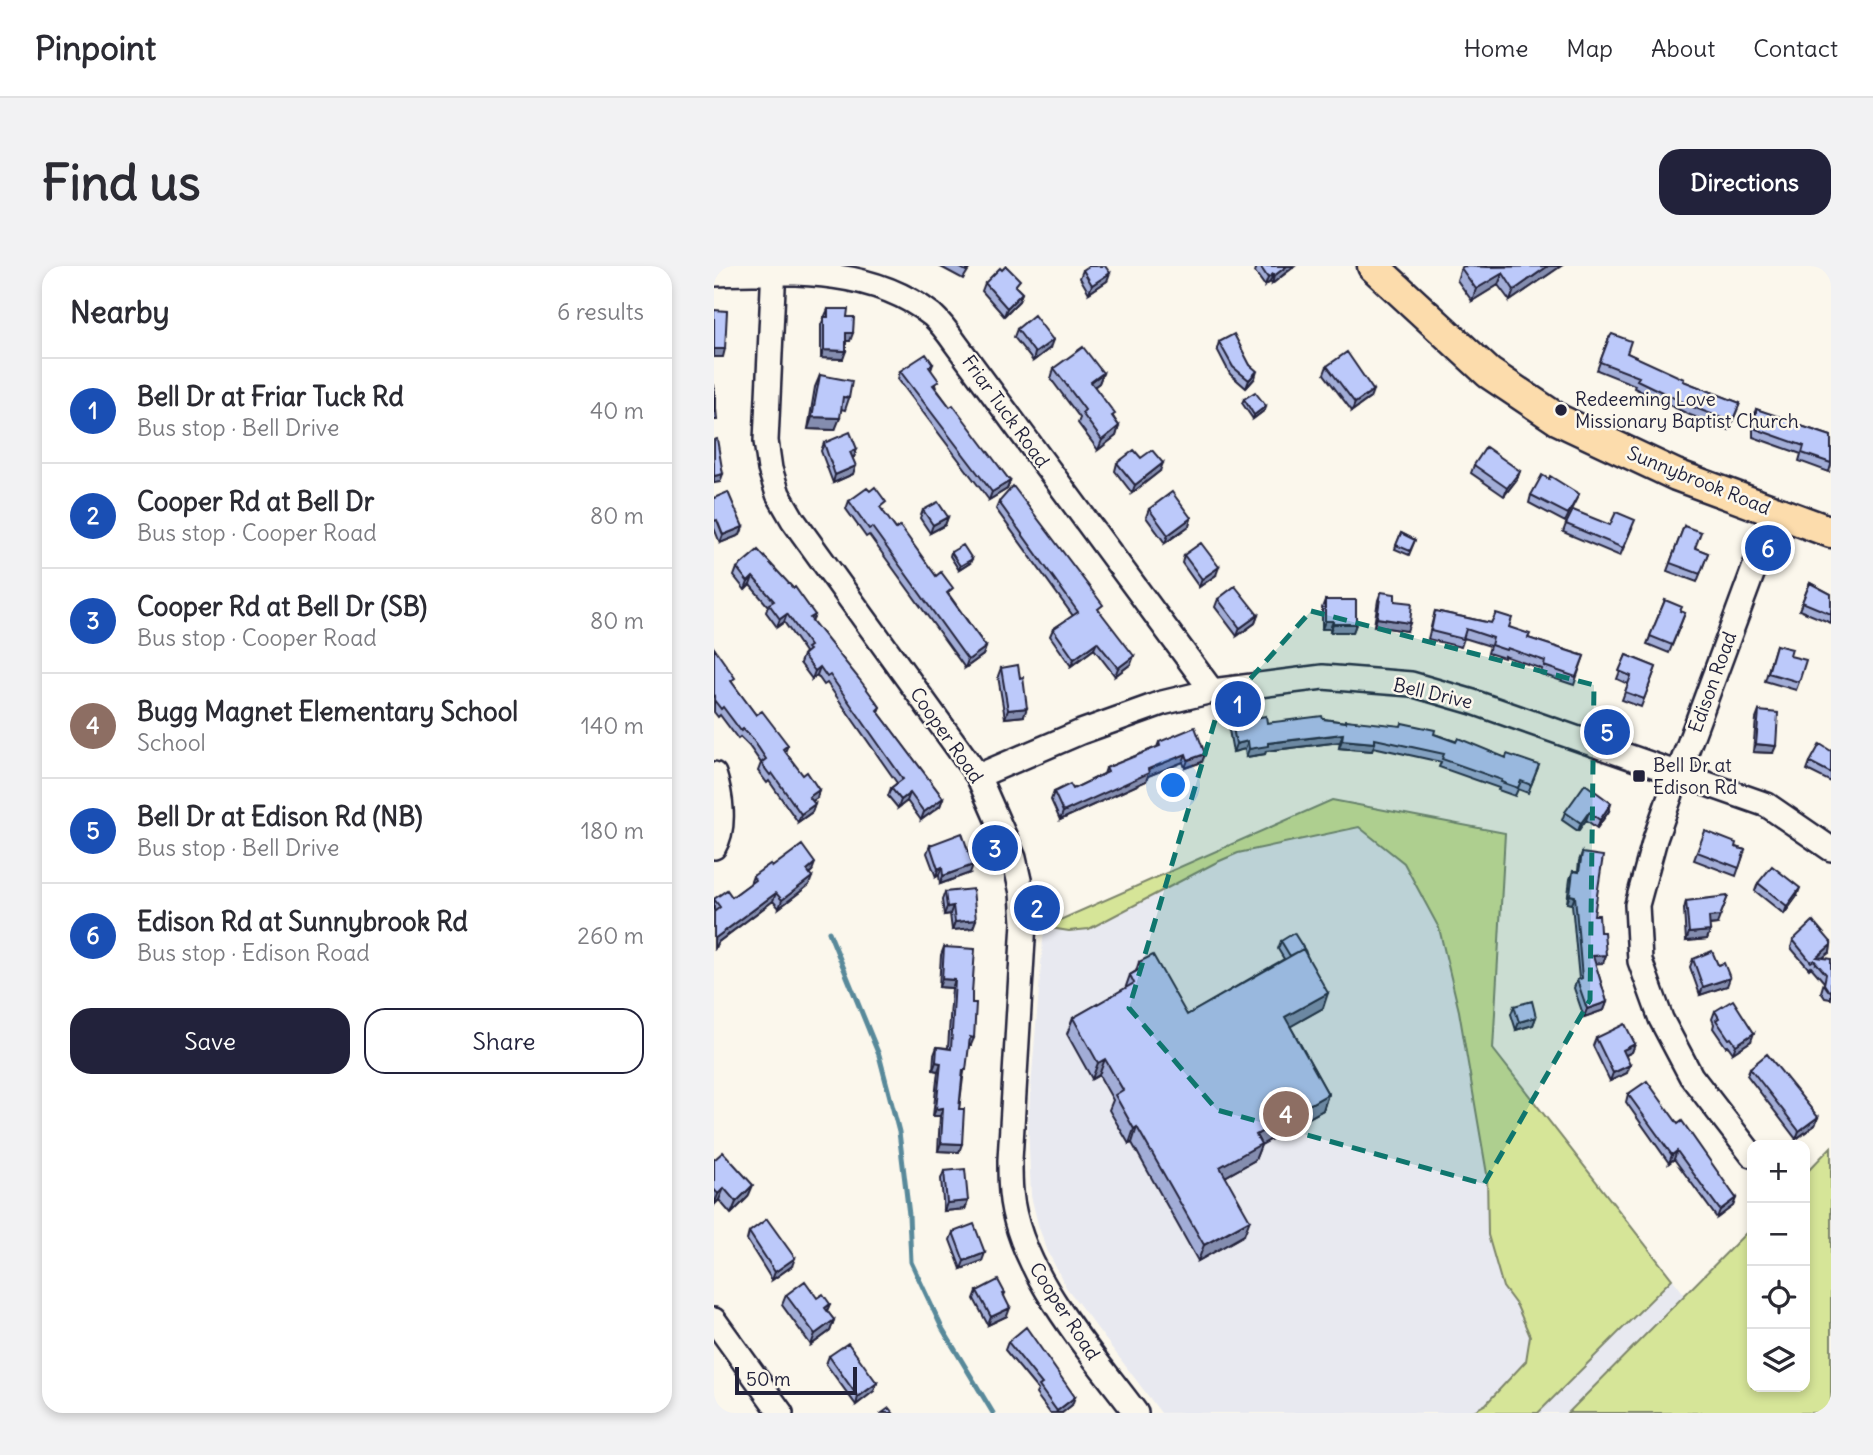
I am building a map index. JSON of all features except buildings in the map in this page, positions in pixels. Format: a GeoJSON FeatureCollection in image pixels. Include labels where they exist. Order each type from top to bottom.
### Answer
{"type":"FeatureCollection","features":[{"type":"Feature","properties":{"kind":"main road","name":"Sunnybrook Road"},"geometry":{"type":"LineString","coordinates":[[1373,266],[1489,373],[1559,420],[1676,475],[1831,532]]}},
{"type":"Feature","properties":{"kind":"street","name":"Friar Tuck Road"},"geometry":{"type":"LineString","coordinates":[[714,274],[774,269],[852,278],[902,296],[933,316],[1212,691]]}},
{"type":"Feature","properties":{"kind":"street","name":"Cooper Road"},"geometry":{"type":"LineString","coordinates":[[774,269],[766,440],[770,470],[778,494],[817,555],[978,776],[1014,858],[1023,902],[1023,958],[1010,1160],[1011,1194],[1027,1252],[1041,1280],[1136,1413]]}},
{"type":"Feature","properties":{"kind":"street","name":"Edison Road"},"geometry":{"type":"LineString","coordinates":[[1747,1149],[1691,1076],[1661,1019],[1640,961],[1637,905],[1655,839],[1775,512]]}},
{"type":"Feature","properties":{"kind":"street","name":"Bell Drive"},"geometry":{"type":"LineString","coordinates":[[978,776],[1082,732],[1162,703],[1212,691],[1323,677],[1411,684],[1473,702],[1767,805],[1831,849]]}},
{"type":"Feature","properties":{"kind":"street"},"geometry":{"type":"LineString","coordinates":[[714,774],[721,815],[720,838],[714,847]]}},
{"type":"Feature","properties":{"kind":"street"},"geometry":{"type":"LineString","coordinates":[[714,1320],[781,1413]]}},
{"type":"Feature","properties":{"kind":"highlighted area"},"geometry":{"type":"Polygon","coordinates":[[[1311,611],[1594,685],[1590,1000],[1484,1184],[1217,1110],[1129,1008],[1216,717],[1311,611]]]}},
{"type":"Feature","properties":{"kind":"shaded area"},"geometry":{"type":"Polygon","coordinates":[[[1332,800],[1505,833],[1493,1049],[1685,1295],[1568,1413],[1161,1413],[1066,1287],[1048,1252],[1031,1196],[1028,1123],[1044,928],[1332,800]]]}},
{"type":"Feature","properties":{"kind":"green space"},"geometry":{"type":"Polygon","coordinates":[[[1332,800],[1505,833],[1493,1049],[1672,1279],[1538,1413],[1470,1413],[1486,1404],[1526,1361],[1530,1336],[1517,1306],[1503,1287],[1488,1235],[1487,1174],[1459,1011],[1439,928],[1404,863],[1359,827],[1238,853],[1089,929],[1069,931],[1044,927],[1332,800]]]}},
{"type":"Feature","properties":{"kind":"green space"},"geometry":{"type":"Polygon","coordinates":[[[1831,1147],[1831,1413],[1568,1413],[1747,1232],[1747,1392],[1810,1392],[1810,1169],[1831,1147]]]}},
{"type":"Feature","properties":{"kind":"waterway"},"geometry":{"type":"LineString","coordinates":[[829,932],[879,1055],[899,1132],[909,1215],[911,1262],[942,1328],[993,1413]]}},
{"type":"Feature","properties":{"kind":"place","name":"Redeeming Love Missionary Baptist Church"},"geometry":{"type":"Point","coordinates":[1561,410]}},
{"type":"Feature","properties":{"kind":"place","name":"Edison Rd at Sunnybrook Rd"},"geometry":{"type":"Point","coordinates":[1768,548]}},
{"type":"Feature","properties":{"kind":"place","name":"Bell Dr at Friar Tuck Rd"},"geometry":{"type":"Point","coordinates":[1238,704]}},
{"type":"Feature","properties":{"kind":"place","name":"Bell Dr at Edison Rd (NB)"},"geometry":{"type":"Point","coordinates":[1607,732]}},
{"type":"Feature","properties":{"kind":"place","name":"Bell Dr at Edison Rd"},"geometry":{"type":"Point","coordinates":[1639,776]}},
{"type":"Feature","properties":{"kind":"place","name":"Cooper Rd at Bell Dr (SB)"},"geometry":{"type":"Point","coordinates":[995,848]}},
{"type":"Feature","properties":{"kind":"place","name":"Cooper Rd at Bell Dr"},"geometry":{"type":"Point","coordinates":[1037,908]}},
{"type":"Feature","properties":{"kind":"place","name":"Bugg Magnet Elementary School"},"geometry":{"type":"Point","coordinates":[1286,1114]}}]}
